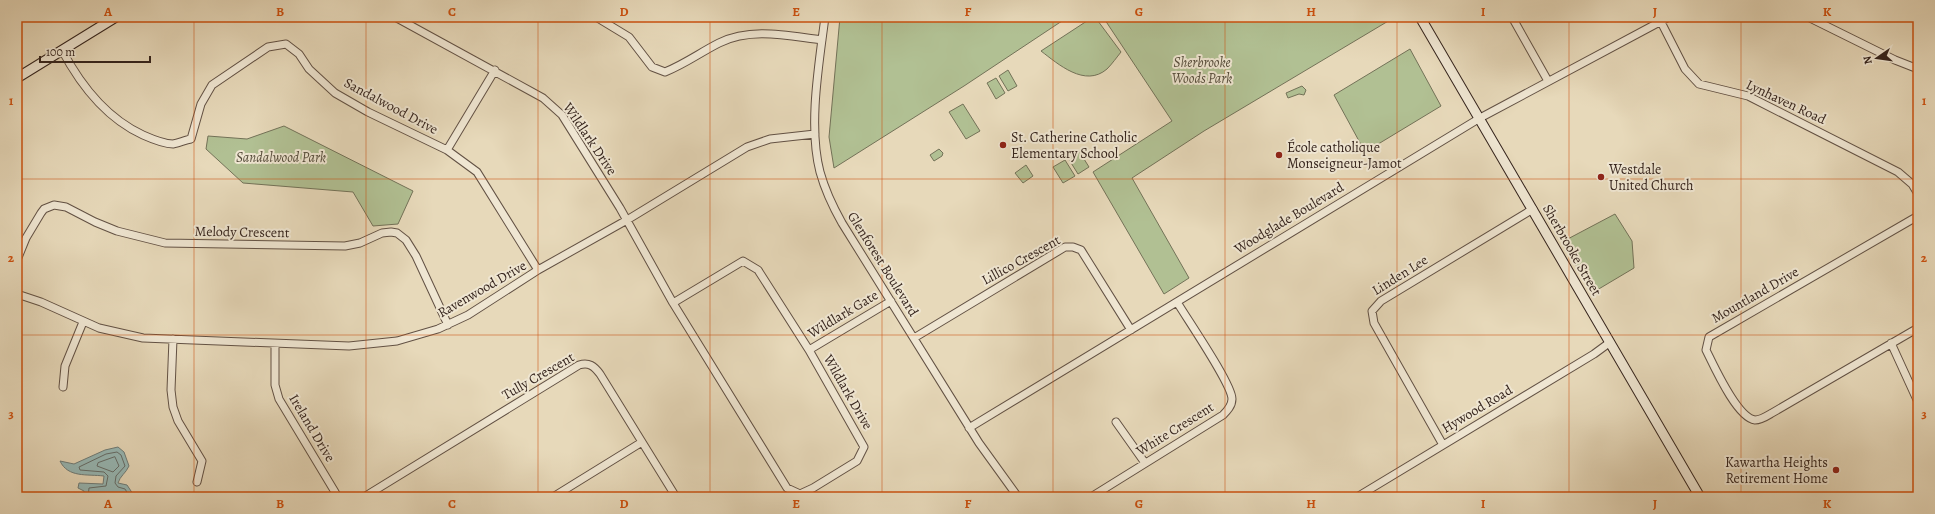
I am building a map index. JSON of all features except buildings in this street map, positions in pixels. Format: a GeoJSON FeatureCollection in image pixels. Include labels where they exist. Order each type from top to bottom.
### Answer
{"type":"FeatureCollection","features":[{"type":"Feature","properties":{"kind":"main road"},"geometry":{"type":"LineString","coordinates":[[17,78],[116,17]]}},
{"type":"Feature","properties":{"kind":"main road","name":"Sherbrooke Street"},"geometry":{"type":"LineString","coordinates":[[1420,17],[1700,497]]}},
{"type":"Feature","properties":{"kind":"street","name":"Wildlark Drive"},"geometry":{"type":"LineString","coordinates":[[395,17],[544,98],[562,115],[627,220],[673,303],[787,488],[800,494],[857,460],[864,447],[809,350],[758,270],[743,261],[673,303]]}},
{"type":"Feature","properties":{"kind":"street"},"geometry":{"type":"LineString","coordinates":[[596,17],[629,37],[652,67],[665,72],[681,66],[720,42],[742,35],[768,33],[822,40]]}},
{"type":"Feature","properties":{"kind":"street","name":"Glenforest Boulevard"},"geometry":{"type":"LineString","coordinates":[[825,17],[815,134],[820,171],[832,206],[970,428],[1018,497]]}},
{"type":"Feature","properties":{"kind":"street"},"geometry":{"type":"LineString","coordinates":[[1512,17],[1548,81]]}},
{"type":"Feature","properties":{"kind":"street","name":"Woodglade Boulevard"},"geometry":{"type":"LineString","coordinates":[[970,428],[1480,118],[1669,17]]}},
{"type":"Feature","properties":{"kind":"street"},"geometry":{"type":"LineString","coordinates":[[1808,17],[1895,60],[1918,69]]}},
{"type":"Feature","properties":{"kind":"street","name":"Lynhaven Road"},"geometry":{"type":"LineString","coordinates":[[1661,22],[1685,69],[1699,84],[1748,96],[1898,172],[1912,184],[1918,194]]}},
{"type":"Feature","properties":{"kind":"street","name":"Sandalwood Drive"},"geometry":{"type":"LineString","coordinates":[[62,50],[96,102],[131,130],[152,139],[173,144],[191,139],[201,104],[212,85],[268,47],[286,44],[299,54],[309,68],[335,93],[368,112],[447,150],[477,172],[538,270]]}},
{"type":"Feature","properties":{"kind":"street"},"geometry":{"type":"LineString","coordinates":[[447,150],[495,70]]}},
{"type":"Feature","properties":{"kind":"street","name":"Ravenwood Drive"},"geometry":{"type":"LineString","coordinates":[[17,294],[41,302],[83,322],[128,336],[275,344],[349,346],[374,345],[417,336],[448,325],[478,309],[538,270],[627,220],[747,147],[770,139],[815,134]]}},
{"type":"Feature","properties":{"kind":"street","name":"Melody Crescent"},"geometry":{"type":"LineString","coordinates":[[17,260],[26,238],[41,213],[54,204],[66,207],[95,222],[117,231],[165,243],[345,246],[360,243],[382,233],[391,232],[397,233],[406,240],[416,256],[448,325]]}},
{"type":"Feature","properties":{"kind":"street","name":"Linden Lee"},"geometry":{"type":"LineString","coordinates":[[1443,445],[1374,322],[1372,311],[1381,301],[1533,209]]}},
{"type":"Feature","properties":{"kind":"street","name":"Mountland Drive"},"geometry":{"type":"LineString","coordinates":[[1918,216],[1709,337],[1706,350],[1739,410],[1754,420],[1760,419],[1772,413],[1918,328]]}},
{"type":"Feature","properties":{"kind":"street","name":"Lillico Crescent"},"geometry":{"type":"LineString","coordinates":[[914,338],[1065,247],[1073,247],[1081,250],[1131,330]]}},
{"type":"Feature","properties":{"kind":"street","name":"Wildlark Gate"},"geometry":{"type":"LineString","coordinates":[[809,350],[891,301]]}},
{"type":"Feature","properties":{"kind":"street","name":"White Crescent"},"geometry":{"type":"LineString","coordinates":[[1092,497],[1223,415],[1229,409],[1232,399],[1225,379],[1177,302]]}},
{"type":"Feature","properties":{"kind":"street"},"geometry":{"type":"LineString","coordinates":[[63,387],[65,366],[83,322]]}},
{"type":"Feature","properties":{"kind":"street"},"geometry":{"type":"LineString","coordinates":[[173,339],[172,402],[178,421],[202,461],[197,482]]}},
{"type":"Feature","properties":{"kind":"street","name":"Hywood Road"},"geometry":{"type":"LineString","coordinates":[[1357,497],[1594,354],[1609,343]]}},
{"type":"Feature","properties":{"kind":"street"},"geometry":{"type":"LineString","coordinates":[[1891,343],[1918,402]]}},
{"type":"Feature","properties":{"kind":"street","name":"Ireland Drive"},"geometry":{"type":"LineString","coordinates":[[275,344],[275,385],[279,399],[338,497]]}},
{"type":"Feature","properties":{"kind":"street","name":"Tully Crescent"},"geometry":{"type":"LineString","coordinates":[[364,497],[579,364],[584,363],[590,364],[600,374],[676,497]]}},
{"type":"Feature","properties":{"kind":"street"},"geometry":{"type":"LineString","coordinates":[[1116,422],[1145,463]]}},
{"type":"Feature","properties":{"kind":"street"},"geometry":{"type":"LineString","coordinates":[[553,497],[642,442]]}},
{"type":"Feature","properties":{"kind":"green space"},"geometry":{"type":"Polygon","coordinates":[[[840,17],[1068,17],[964,86],[834,168],[829,137],[840,17]]]}},
{"type":"Feature","properties":{"kind":"green space"},"geometry":{"type":"Polygon","coordinates":[[[1095,17],[1121,52],[1107,69],[1099,74],[1090,76],[1081,75],[1072,72],[1055,62],[1041,51],[1095,17]]]}},
{"type":"Feature","properties":{"kind":"green space","name":"Sherbrooke Woods Park"},"geometry":{"type":"Polygon","coordinates":[[[1103,17],[1395,17],[1204,131],[1132,178],[1189,278],[1164,294],[1093,172],[1172,121],[1103,17]]]}},
{"type":"Feature","properties":{"kind":"green space"},"geometry":{"type":"Polygon","coordinates":[[[1410,49],[1441,106],[1365,152],[1334,95],[1410,49]]]}},
{"type":"Feature","properties":{"kind":"green space"},"geometry":{"type":"Polygon","coordinates":[[[1008,70],[1017,86],[1008,91],[999,76],[1008,70]]]}},
{"type":"Feature","properties":{"kind":"green space"},"geometry":{"type":"Polygon","coordinates":[[[996,78],[1005,93],[996,99],[987,83],[996,78]]]}},
{"type":"Feature","properties":{"kind":"green space"},"geometry":{"type":"Polygon","coordinates":[[[1302,86],[1306,90],[1304,95],[1299,94],[1288,98],[1286,93],[1302,86]]]}},
{"type":"Feature","properties":{"kind":"green space"},"geometry":{"type":"Polygon","coordinates":[[[963,104],[980,131],[966,139],[949,112],[963,104]]]}},
{"type":"Feature","properties":{"kind":"green space","name":"Sandalwood Park"},"geometry":{"type":"Polygon","coordinates":[[[284,126],[413,191],[398,224],[373,226],[353,192],[243,183],[206,149],[208,136],[247,139],[284,126]]]}},
{"type":"Feature","properties":{"kind":"green space"},"geometry":{"type":"Polygon","coordinates":[[[939,149],[943,153],[942,156],[934,161],[930,155],[939,149]]]}},
{"type":"Feature","properties":{"kind":"green space"},"geometry":{"type":"Polygon","coordinates":[[[1079,151],[1089,167],[1078,174],[1068,158],[1079,151]]]}},
{"type":"Feature","properties":{"kind":"green space"},"geometry":{"type":"Polygon","coordinates":[[[1065,160],[1075,176],[1063,183],[1053,167],[1065,160]]]}},
{"type":"Feature","properties":{"kind":"green space"},"geometry":{"type":"Polygon","coordinates":[[[1026,165],[1033,176],[1023,183],[1015,173],[1026,165]]]}},
{"type":"Feature","properties":{"kind":"green space"},"geometry":{"type":"Polygon","coordinates":[[[1615,214],[1632,241],[1634,268],[1592,293],[1562,242],[1615,214]]]}},
{"type":"Feature","properties":{"kind":"water"},"geometry":{"type":"Polygon","coordinates":[[[118,447],[124,452],[129,466],[118,483],[127,485],[135,497],[80,497],[84,495],[84,491],[78,488],[79,483],[103,484],[104,476],[73,473],[63,466],[60,461],[74,464],[105,450],[118,447]]]}},
{"type":"Feature","properties":{"kind":"place","name":"St. Catherine Catholic Elementary School"},"geometry":{"type":"Point","coordinates":[1003,145]}},
{"type":"Feature","properties":{"kind":"place","name":"École catholique Monseigneur-Jamot"},"geometry":{"type":"Point","coordinates":[1279,155]}},
{"type":"Feature","properties":{"kind":"place","name":"Westdale United Church"},"geometry":{"type":"Point","coordinates":[1601,177]}},
{"type":"Feature","properties":{"kind":"place","name":"Kawartha Heights Retirement Home"},"geometry":{"type":"Point","coordinates":[1836,470]}}]}
